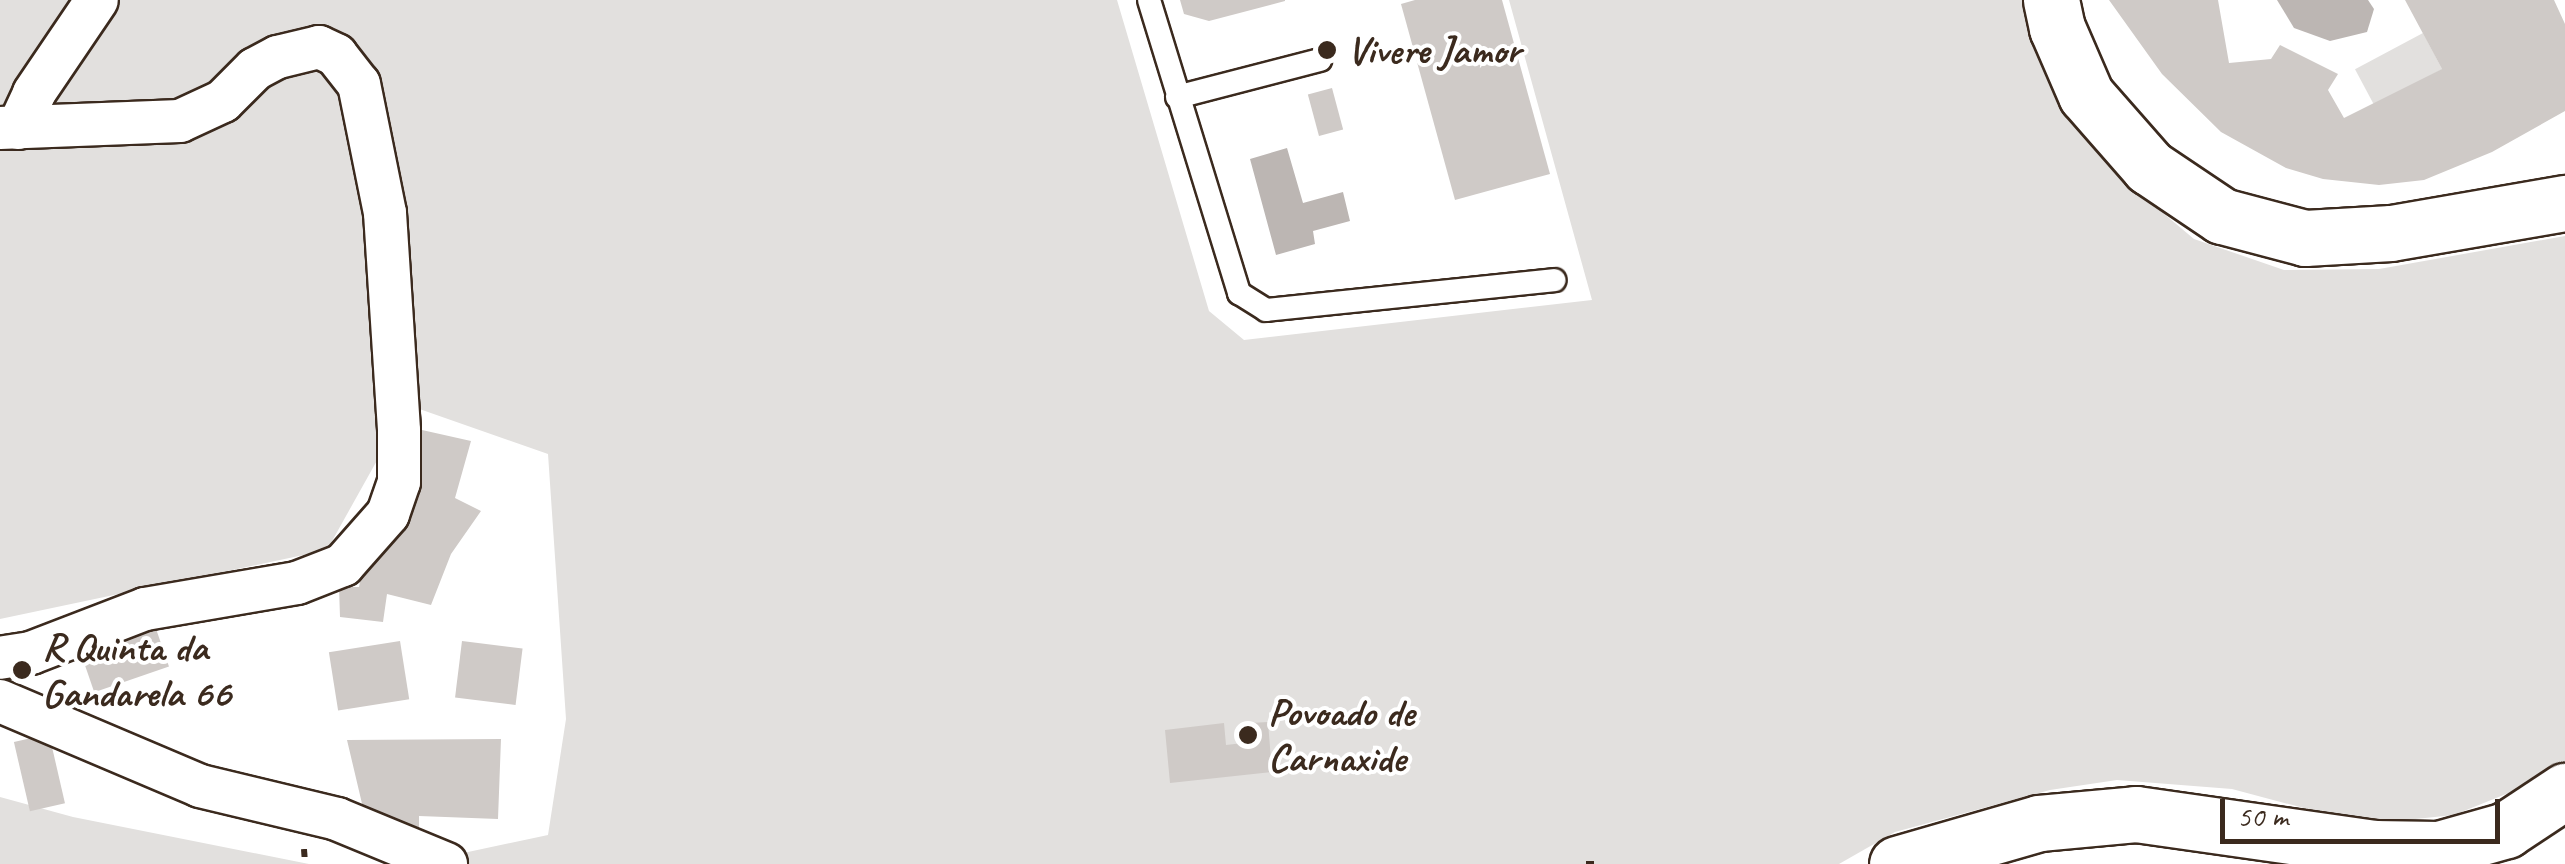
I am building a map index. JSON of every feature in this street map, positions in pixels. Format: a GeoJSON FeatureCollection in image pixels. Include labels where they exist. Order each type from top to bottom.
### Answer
{"type":"FeatureCollection","features":[{"type":"Feature","properties":{"kind":"street"},"geometry":{"type":"LineString","coordinates":[[9,128],[98,0]]}},
{"type":"Feature","properties":{"kind":"street"},"geometry":{"type":"LineString","coordinates":[[2051,0],[2058,28],[2086,95],[2149,167],[2222,216],[2304,238],[2391,233],[2565,203]]}},
{"type":"Feature","properties":{"kind":"street"},"geometry":{"type":"LineString","coordinates":[[0,658],[30,654],[145,609],[297,583],[343,566],[388,514],[399,482],[384,213],[359,84],[336,55],[320,47],[278,58],[255,69],[224,101],[180,121],[9,128]]}},
{"type":"Feature","properties":{"kind":"street"},"geometry":{"type":"LineString","coordinates":[[0,701],[200,786],[337,820],[446,864]]}},
{"type":"Feature","properties":{"kind":"street"},"geometry":{"type":"LineString","coordinates":[[1897,864],[2039,823],[2136,814],[2374,848],[2439,849],[2506,830],[2565,791]]}},
{"type":"Feature","properties":{"kind":"lane"},"geometry":{"type":"LineString","coordinates":[[1149,0],[1240,292],[1266,310],[1554,280]]}},
{"type":"Feature","properties":{"kind":"lane"},"geometry":{"type":"LineString","coordinates":[[1177,97],[1320,60]]}},
{"type":"Feature","properties":{"kind":"path"},"geometry":{"type":"LineString","coordinates":[[1586,864],[1598,864]]}},
{"type":"Feature","properties":{"kind":"shaded area"},"geometry":{"type":"Polygon","coordinates":[[[0,0],[1117,0],[1209,311],[1244,340],[1592,300],[1509,0],[2024,0],[2069,112],[2112,170],[2194,239],[2284,270],[2379,269],[2565,236],[2565,762],[2546,778],[2454,815],[2396,821],[2356,822],[2232,789],[2117,780],[2050,790],[1895,832],[1839,864],[412,864],[548,835],[566,719],[548,454],[408,405],[327,550],[0,619],[0,0]]]}},
{"type":"Feature","properties":{"kind":"shaded area"},"geometry":{"type":"Polygon","coordinates":[[[2277,0],[2368,0],[2374,9],[2367,32],[2330,41],[2294,28],[2277,0]]]}},
{"type":"Feature","properties":{"kind":"shaded area"},"geometry":{"type":"Polygon","coordinates":[[[2423,33],[2442,69],[2374,105],[2355,69],[2423,33]]]}},
{"type":"Feature","properties":{"kind":"shaded area"},"geometry":{"type":"Polygon","coordinates":[[[1287,148],[1303,203],[1343,192],[1350,221],[1313,231],[1315,244],[1276,255],[1250,159],[1287,148]]]}},
{"type":"Feature","properties":{"kind":"shaded area"},"geometry":{"type":"Polygon","coordinates":[[[0,797],[73,817],[309,864],[0,864],[0,797]]]}},
{"type":"Feature","properties":{"kind":"building"},"geometry":{"type":"Polygon","coordinates":[[[1180,0],[1285,1],[1209,21],[1184,14],[1180,0]]]}},
{"type":"Feature","properties":{"kind":"building"},"geometry":{"type":"Polygon","coordinates":[[[1415,0],[1502,0],[1550,174],[1455,200],[1401,4],[1415,0]]]}},
{"type":"Feature","properties":{"kind":"building"},"geometry":{"type":"Polygon","coordinates":[[[2109,0],[2218,0],[2229,63],[2271,59],[2280,45],[2338,74],[2328,90],[2344,118],[2442,69],[2405,0],[2554,0],[2565,24],[2565,111],[2492,152],[2424,180],[2379,185],[2323,179],[2286,168],[2221,132],[2162,74],[2109,0]]]}},
{"type":"Feature","properties":{"kind":"building"},"geometry":{"type":"Polygon","coordinates":[[[1332,88],[1343,130],[1319,136],[1308,94],[1332,88]]]}},
{"type":"Feature","properties":{"kind":"building"},"geometry":{"type":"Polygon","coordinates":[[[422,430],[471,441],[455,498],[481,511],[451,554],[431,605],[387,594],[383,622],[340,617],[339,587],[359,587],[366,552],[411,485],[422,430]]]}},
{"type":"Feature","properties":{"kind":"building"},"geometry":{"type":"Polygon","coordinates":[[[154,623],[169,666],[94,692],[79,649],[154,623]]]}},
{"type":"Feature","properties":{"kind":"building"},"geometry":{"type":"Polygon","coordinates":[[[400,641],[409,699],[338,711],[329,652],[400,641]]]}},
{"type":"Feature","properties":{"kind":"building"},"geometry":{"type":"Polygon","coordinates":[[[462,641],[523,648],[516,705],[455,698],[462,641]]]}},
{"type":"Feature","properties":{"kind":"building"},"geometry":{"type":"Polygon","coordinates":[[[1268,722],[1272,772],[1170,783],[1165,730],[1224,723],[1226,745],[1252,742],[1251,723],[1268,722]]]}},
{"type":"Feature","properties":{"kind":"building"},"geometry":{"type":"Polygon","coordinates":[[[49,734],[65,803],[30,811],[14,742],[49,734]]]}},
{"type":"Feature","properties":{"kind":"building"},"geometry":{"type":"Polygon","coordinates":[[[501,739],[498,819],[419,816],[419,830],[368,829],[347,740],[501,739]]]}},
{"type":"Feature","properties":{"kind":"place","name":"Vivere Jamor"},"geometry":{"type":"Point","coordinates":[1327,50]}},
{"type":"Feature","properties":{"kind":"place","name":"R Quinta da Gandarela 66"},"geometry":{"type":"Point","coordinates":[22,670]}},
{"type":"Feature","properties":{"kind":"place","name":"Povoado de Carnaxide"},"geometry":{"type":"Point","coordinates":[1248,735]}}]}
